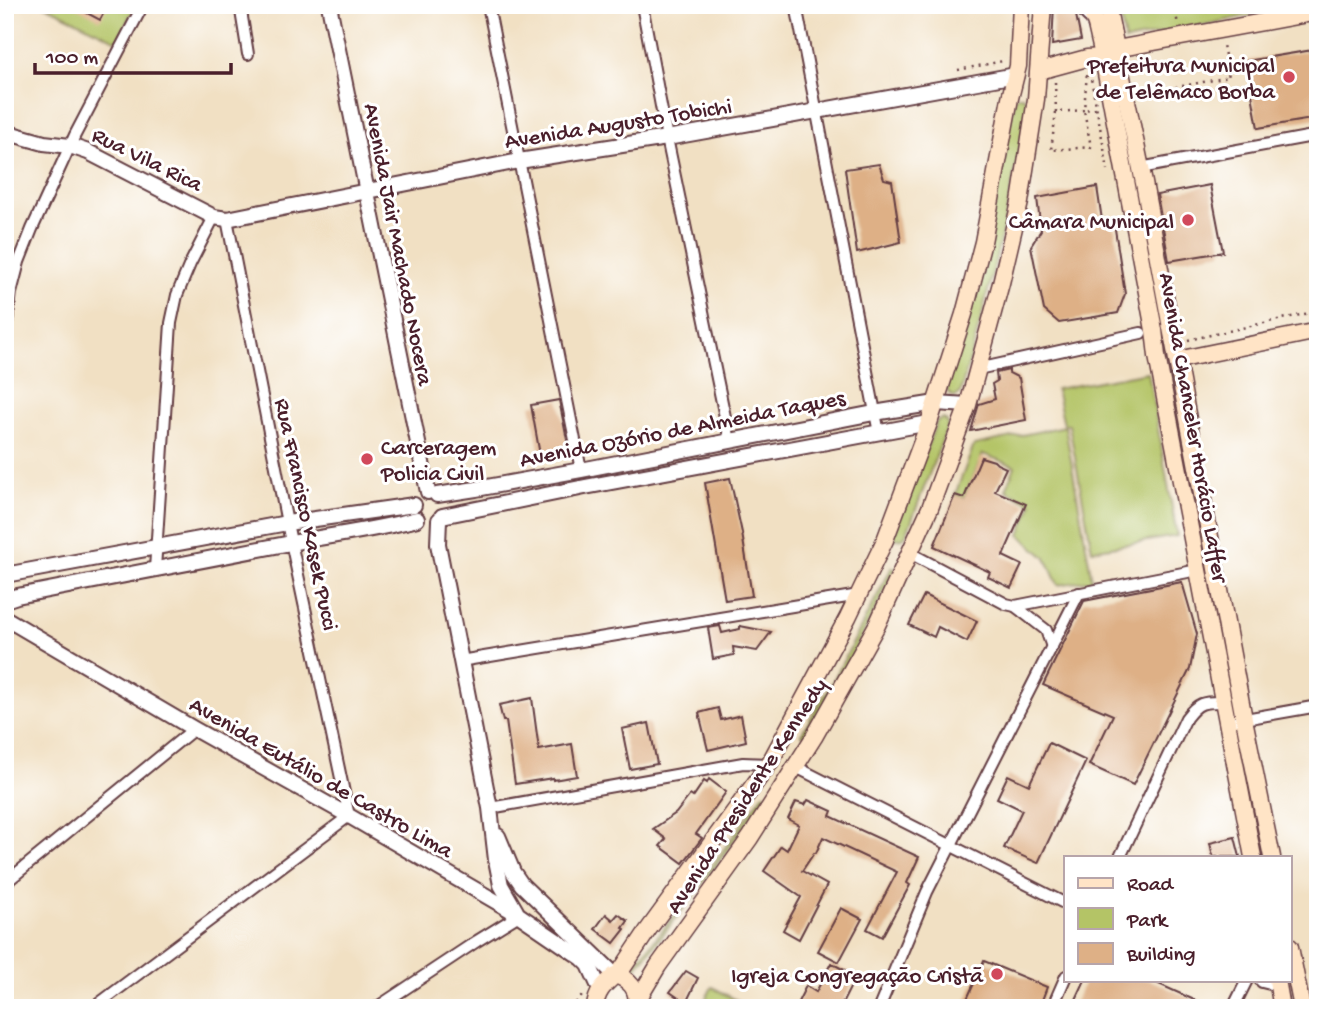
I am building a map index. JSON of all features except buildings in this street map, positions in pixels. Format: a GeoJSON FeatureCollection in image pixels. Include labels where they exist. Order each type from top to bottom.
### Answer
{"type":"FeatureCollection","features":[{"type":"Feature","properties":{"kind":"main road","name":"Avenida Presidente Kennedy"},"geometry":{"type":"LineString","coordinates":[[595,1000],[769,764],[859,595],[885,540],[936,403],[983,242],[1010,98],[1021,5]]}},
{"type":"Feature","properties":{"kind":"main road","name":"Avenida Presidente Kennedy"},"geometry":{"type":"LineString","coordinates":[[639,1005],[658,966],[750,838],[796,767],[877,625],[930,508],[968,405],[1002,283],[1020,202],[1039,67],[1043,5]]}},
{"type":"Feature","properties":{"kind":"main road","name":"Avenida Chanceler Horácio Laffer"},"geometry":{"type":"LineString","coordinates":[[1107,5],[1106,51],[1158,362],[1253,856]]}},
{"type":"Feature","properties":{"kind":"main road","name":"Avenida Chanceler Horácio Laffer"},"geometry":{"type":"LineString","coordinates":[[1091,12],[1106,51],[1140,169],[1272,856]]}},
{"type":"Feature","properties":{"kind":"main road"},"geometry":{"type":"LineString","coordinates":[[1039,67],[1087,58],[1106,51],[1318,12]]}},
{"type":"Feature","properties":{"kind":"main road"},"geometry":{"type":"LineString","coordinates":[[1158,362],[1163,352],[1169,351],[1177,355],[1318,331]]}},
{"type":"Feature","properties":{"kind":"main road"},"geometry":{"type":"LineString","coordinates":[[616,975],[633,987],[639,1005]]}},
{"type":"Feature","properties":{"kind":"main road"},"geometry":{"type":"LineString","coordinates":[[1293,977],[1302,1008]]}},
{"type":"Feature","properties":{"kind":"main road"},"geometry":{"type":"LineString","coordinates":[[1278,982],[1282,1008]]}},
{"type":"Feature","properties":{"kind":"street"},"geometry":{"type":"LineString","coordinates":[[5,338],[19,262],[70,146],[143,5]]}},
{"type":"Feature","properties":{"kind":"street"},"geometry":{"type":"LineString","coordinates":[[240,5],[248,54]]}},
{"type":"Feature","properties":{"kind":"street","name":"Avenida Jair Machado Nocera"},"geometry":{"type":"LineString","coordinates":[[329,5],[366,191],[432,493],[444,504],[444,510],[427,516]]}},
{"type":"Feature","properties":{"kind":"street"},"geometry":{"type":"LineString","coordinates":[[488,5],[581,470]]}},
{"type":"Feature","properties":{"kind":"street"},"geometry":{"type":"LineString","coordinates":[[642,5],[730,441]]}},
{"type":"Feature","properties":{"kind":"street"},"geometry":{"type":"LineString","coordinates":[[796,5],[879,433]]}},
{"type":"Feature","properties":{"kind":"street","name":"Avenida Augusto Tobichi"},"geometry":{"type":"LineString","coordinates":[[221,218],[519,161],[667,138],[1013,76]]}},
{"type":"Feature","properties":{"kind":"street","name":"Rua Vila Rica"},"geometry":{"type":"LineString","coordinates":[[5,132],[44,143],[70,146],[106,160],[221,218]]}},
{"type":"Feature","properties":{"kind":"street"},"geometry":{"type":"LineString","coordinates":[[1140,169],[1318,135]]}},
{"type":"Feature","properties":{"kind":"street"},"geometry":{"type":"LineString","coordinates":[[155,569],[171,323],[177,295],[190,264],[221,218]]}},
{"type":"Feature","properties":{"kind":"street","name":"Rua Francisco Kasek Pucci"},"geometry":{"type":"LineString","coordinates":[[221,218],[349,816]]}},
{"type":"Feature","properties":{"kind":"street"},"geometry":{"type":"LineString","coordinates":[[978,369],[1141,333]]}},
{"type":"Feature","properties":{"kind":"street","name":"Avenida Ozório de Almeida Taques"},"geometry":{"type":"LineString","coordinates":[[432,493],[476,489],[581,470],[874,413],[936,403],[968,405]]}},
{"type":"Feature","properties":{"kind":"street","name":"Avenida Ozório de Almeida Taques"},"geometry":{"type":"LineString","coordinates":[[5,600],[155,569],[386,527],[427,516],[929,423]]}},
{"type":"Feature","properties":{"kind":"street"},"geometry":{"type":"LineString","coordinates":[[376,1008],[519,915],[501,885],[490,808],[438,544],[417,498],[432,493]]}},
{"type":"Feature","properties":{"kind":"street","name":"Avenida Ozório de Almeida Taques"},"geometry":{"type":"LineString","coordinates":[[5,575],[287,523],[427,516]]}},
{"type":"Feature","properties":{"kind":"street"},"geometry":{"type":"LineString","coordinates":[[910,553],[1006,604],[1015,606],[1198,570]]}},
{"type":"Feature","properties":{"kind":"street"},"geometry":{"type":"LineString","coordinates":[[879,1008],[927,892],[1079,593]]}},
{"type":"Feature","properties":{"kind":"street"},"geometry":{"type":"LineString","coordinates":[[460,661],[859,595]]}},
{"type":"Feature","properties":{"kind":"street"},"geometry":{"type":"LineString","coordinates":[[1015,606],[1046,630],[1052,648]]}},
{"type":"Feature","properties":{"kind":"street","name":"Avenida Eutálio de Castro Lima"},"geometry":{"type":"LineString","coordinates":[[5,618],[519,915],[583,958],[589,965],[595,1000]]}},
{"type":"Feature","properties":{"kind":"street"},"geometry":{"type":"LineString","coordinates":[[1120,856],[1186,718],[1195,706],[1205,702],[1223,702]]}},
{"type":"Feature","properties":{"kind":"street"},"geometry":{"type":"LineString","coordinates":[[1228,722],[1318,706]]}},
{"type":"Feature","properties":{"kind":"street"},"geometry":{"type":"LineString","coordinates":[[5,883],[194,729]]}},
{"type":"Feature","properties":{"kind":"street"},"geometry":{"type":"LineString","coordinates":[[490,808],[743,763],[769,764]]}},
{"type":"Feature","properties":{"kind":"street"},"geometry":{"type":"LineString","coordinates":[[796,767],[1064,903]]}},
{"type":"Feature","properties":{"kind":"street"},"geometry":{"type":"LineString","coordinates":[[93,1008],[349,816]]}},
{"type":"Feature","properties":{"kind":"street"},"geometry":{"type":"LineString","coordinates":[[493,825],[513,872],[522,885],[616,975]]}},
{"type":"Feature","properties":{"kind":"street"},"geometry":{"type":"LineString","coordinates":[[1052,1008],[1064,981]]}},
{"type":"Feature","properties":{"kind":"street"},"geometry":{"type":"LineString","coordinates":[[1233,1008],[1246,982]]}},
{"type":"Feature","properties":{"kind":"lane"},"geometry":{"type":"LineString","coordinates":[[1080,5],[1085,18],[1091,12]]}},
{"type":"Feature","properties":{"kind":"path"},"geometry":{"type":"LineString","coordinates":[[1174,5],[1178,24]]}},
{"type":"Feature","properties":{"kind":"path"},"geometry":{"type":"LineString","coordinates":[[1133,95],[1229,78],[1223,45]]}},
{"type":"Feature","properties":{"kind":"path"},"geometry":{"type":"LineString","coordinates":[[948,73],[1012,59],[1013,76]]}},
{"type":"Feature","properties":{"kind":"path"},"geometry":{"type":"LineString","coordinates":[[1055,79],[1056,111],[1051,150],[1091,147],[1084,110],[1088,70],[1110,176]]}},
{"type":"Feature","properties":{"kind":"path"},"geometry":{"type":"LineString","coordinates":[[1056,111],[1096,108]]}},
{"type":"Feature","properties":{"kind":"path"},"geometry":{"type":"LineString","coordinates":[[1177,355],[1318,311]]}},
{"type":"Feature","properties":{"kind":"path"},"geometry":{"type":"LineString","coordinates":[[639,1005],[659,1008]]}},
{"type":"Feature","properties":{"kind":"green space"},"geometry":{"type":"Polygon","coordinates":[[[44,5],[136,5],[117,41],[44,5]]]}},
{"type":"Feature","properties":{"kind":"green space"},"geometry":{"type":"Polygon","coordinates":[[[1118,5],[1301,5],[1125,41],[1118,5]]]}},
{"type":"Feature","properties":{"kind":"green space"},"geometry":{"type":"Polygon","coordinates":[[[1016,96],[1023,96],[1028,104],[1014,177],[971,357],[960,393],[954,397],[949,394],[946,386],[1016,96]]]}},
{"type":"Feature","properties":{"kind":"green space"},"geometry":{"type":"Polygon","coordinates":[[[1148,372],[1177,536],[1092,550],[1069,425],[1064,424],[1056,389],[1148,372]]]}},
{"type":"Feature","properties":{"kind":"green space"},"geometry":{"type":"Polygon","coordinates":[[[943,419],[948,425],[906,535],[895,539],[893,536],[937,421],[943,419]]]}},
{"type":"Feature","properties":{"kind":"green space"},"geometry":{"type":"Polygon","coordinates":[[[1065,426],[1092,580],[1058,585],[1046,558],[1020,535],[1032,504],[1006,490],[1015,466],[983,454],[964,498],[955,495],[974,445],[1065,426]]]}},
{"type":"Feature","properties":{"kind":"green space"},"geometry":{"type":"Polygon","coordinates":[[[892,567],[896,569],[850,659],[806,736],[801,734],[833,681],[892,567]]]}},
{"type":"Feature","properties":{"kind":"green space"},"geometry":{"type":"Polygon","coordinates":[[[764,793],[767,795],[691,900],[632,973],[629,971],[688,899],[764,793]]]}},
{"type":"Feature","properties":{"kind":"green space"},"geometry":{"type":"Polygon","coordinates":[[[712,987],[751,1008],[701,1008],[712,987]]]}},
{"type":"Feature","properties":{"kind":"place","name":"Prefeitura Municipal de Telêmaco Borba"},"geometry":{"type":"Point","coordinates":[1289,77]}},
{"type":"Feature","properties":{"kind":"place","name":"Câmara Municipal"},"geometry":{"type":"Point","coordinates":[1188,220]}},
{"type":"Feature","properties":{"kind":"place","name":"Carceragem Policia Civil"},"geometry":{"type":"Point","coordinates":[367,459]}},
{"type":"Feature","properties":{"kind":"place","name":"Igreja Congregação Cristã"},"geometry":{"type":"Point","coordinates":[997,974]}}]}
